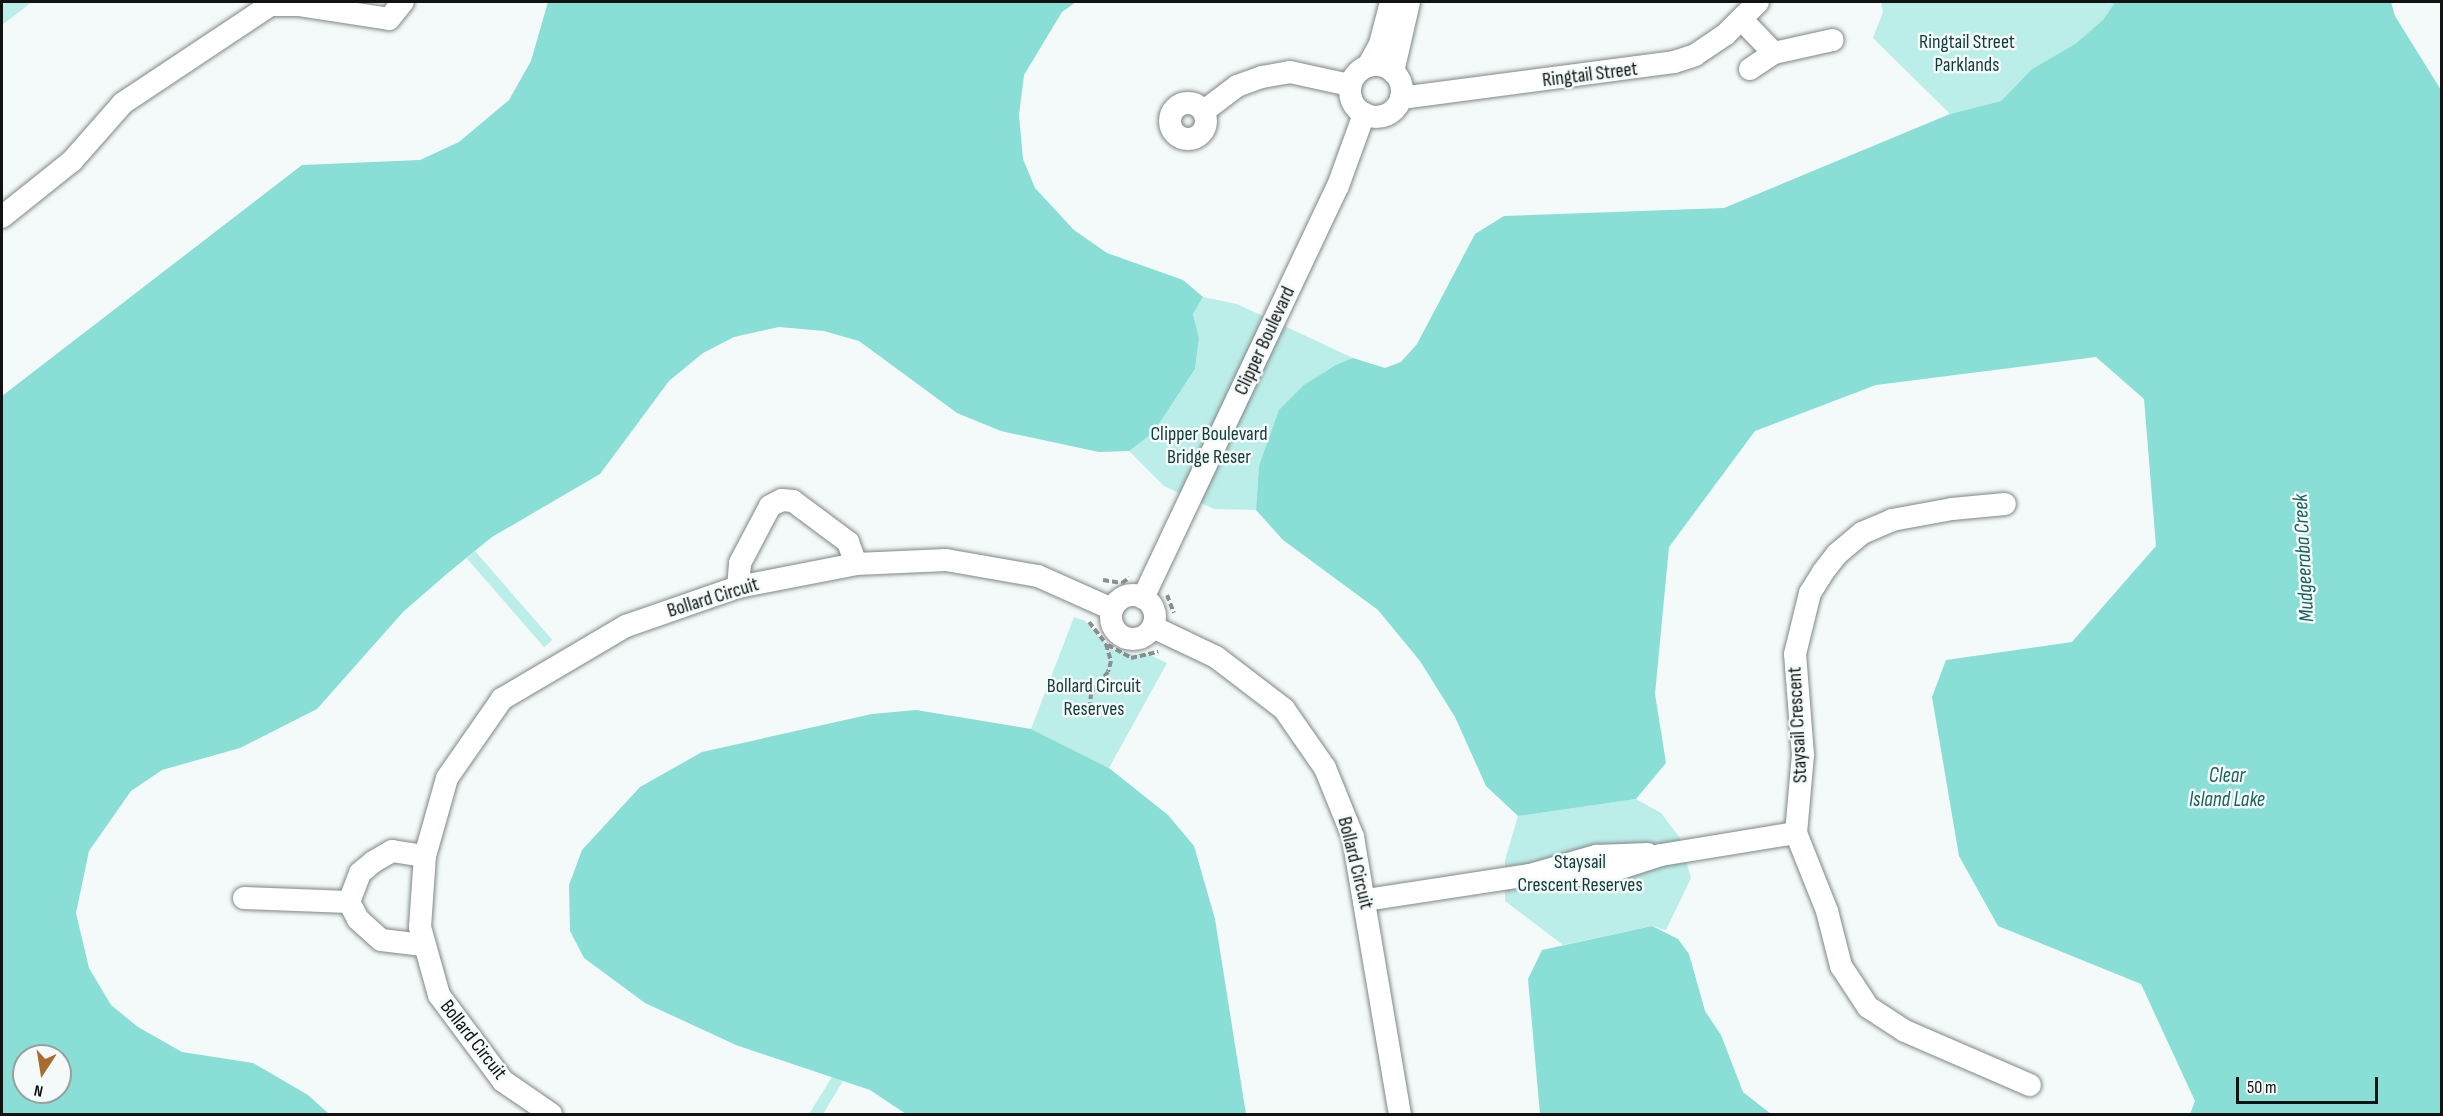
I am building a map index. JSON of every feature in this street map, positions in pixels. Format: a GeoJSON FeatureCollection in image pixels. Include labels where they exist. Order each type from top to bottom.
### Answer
{"type":"FeatureCollection","features":[{"type":"Feature","properties":{"kind":"street"},"geometry":{"type":"LineString","coordinates":[[2,217],[72,161],[123,102],[272,3],[389,20],[403,2]]}},
{"type":"Feature","properties":{"kind":"street"},"geometry":{"type":"LineString","coordinates":[[1368,66],[1385,67],[1394,72],[1399,79],[1401,98],[1386,114],[1364,114],[1351,99],[1350,84],[1368,66],[1380,44],[1390,2]]}},
{"type":"Feature","properties":{"kind":"street"},"geometry":{"type":"LineString","coordinates":[[1394,72],[1409,2]]}},
{"type":"Feature","properties":{"kind":"street","name":"Ringtail Street"},"geometry":{"type":"LineString","coordinates":[[1401,98],[1658,66],[1695,55],[1742,20],[1758,2]]}},
{"type":"Feature","properties":{"kind":"street"},"geometry":{"type":"LineString","coordinates":[[1742,20],[1774,53]]}},
{"type":"Feature","properties":{"kind":"street"},"geometry":{"type":"LineString","coordinates":[[1750,69],[1774,53],[1833,40]]}},
{"type":"Feature","properties":{"kind":"street"},"geometry":{"type":"LineString","coordinates":[[1204,111],[1237,86],[1262,77],[1290,72],[1350,84]]}},
{"type":"Feature","properties":{"kind":"street","name":"Clipper Boulevard"},"geometry":{"type":"LineString","coordinates":[[1143,598],[1338,186],[1364,114]]}},
{"type":"Feature","properties":{"kind":"street"},"geometry":{"type":"LineString","coordinates":[[738,587],[740,563],[770,506],[782,500],[793,501],[848,542],[856,564]]}},
{"type":"Feature","properties":{"kind":"street","name":"Staysail Crescent"},"geometry":{"type":"LineString","coordinates":[[2005,504],[1952,508],[1892,520],[1862,533],[1823,572],[1810,593],[1795,654],[1803,755],[1796,833],[1827,911],[1841,966],[1868,1006],[1905,1031],[2030,1085]]}},
{"type":"Feature","properties":{"kind":"street","name":"Bollard Circuit"},"geometry":{"type":"LineString","coordinates":[[548,1114],[503,1081],[478,1050],[438,995],[423,945],[421,883],[425,856],[447,778],[502,699],[626,626],[738,587],[856,564],[945,560],[1038,576],[1112,609]]}},
{"type":"Feature","properties":{"kind":"street"},"geometry":{"type":"LineString","coordinates":[[1129,596],[1143,598],[1155,614],[1153,627],[1137,639],[1124,638],[1112,623],[1112,609],[1129,596]]}},
{"type":"Feature","properties":{"kind":"street","name":"Bollard Circuit"},"geometry":{"type":"LineString","coordinates":[[1153,627],[1216,657],[1284,709],[1325,768],[1353,837],[1366,900],[1400,1114]]}},
{"type":"Feature","properties":{"kind":"street"},"geometry":{"type":"LineString","coordinates":[[1366,900],[1530,875],[1599,875],[1661,855],[1796,833]]}},
{"type":"Feature","properties":{"kind":"street"},"geometry":{"type":"LineString","coordinates":[[423,945],[381,940],[358,919],[349,902],[360,873],[392,851],[425,856]]}},
{"type":"Feature","properties":{"kind":"street"},"geometry":{"type":"LineString","coordinates":[[244,898],[349,902]]}},
{"type":"Feature","properties":{"kind":"green space"},"geometry":{"type":"Polygon","coordinates":[[[2,2],[32,2],[2,25],[2,2]]]}},
{"type":"Feature","properties":{"kind":"green space","name":"Ringtail Street Parklands"},"geometry":{"type":"Polygon","coordinates":[[[1881,2],[2115,2],[2103,20],[2075,44],[2032,69],[2001,101],[1950,114],[1873,38],[1883,12],[1881,2]]]}},
{"type":"Feature","properties":{"kind":"green space","name":"Clipper Boulevard Bridge Reser"},"geometry":{"type":"Polygon","coordinates":[[[1203,297],[1237,304],[1353,358],[1305,385],[1259,466],[1256,510],[1214,509],[1164,486],[1129,451],[1153,433],[1195,369],[1199,338],[1193,314],[1203,297]]]}},
{"type":"Feature","properties":{"kind":"green space"},"geometry":{"type":"Polygon","coordinates":[[[475,551],[552,640],[544,647],[467,558],[475,551]]]}},
{"type":"Feature","properties":{"kind":"green space","name":"Bollard Circuit Reserves"},"geometry":{"type":"Polygon","coordinates":[[[1074,617],[1085,621],[1110,649],[1135,655],[1146,653],[1167,663],[1109,768],[1031,729],[1074,617]]]}},
{"type":"Feature","properties":{"kind":"green space","name":"Staysail Crescent Reserves"},"geometry":{"type":"Polygon","coordinates":[[[1636,799],[1661,813],[1680,838],[1691,878],[1666,930],[1652,926],[1563,945],[1505,901],[1505,860],[1518,816],[1636,799]]]}},
{"type":"Feature","properties":{"kind":"green space"},"geometry":{"type":"Polygon","coordinates":[[[832,1077],[843,1081],[823,1114],[809,1114],[832,1077]]]}},
{"type":"Feature","properties":{"kind":"water"},"geometry":{"type":"Polygon","coordinates":[[[548,2],[1076,2],[1062,12],[1024,75],[1019,115],[1023,159],[1035,188],[1074,230],[1107,253],[1183,280],[1203,297],[1193,314],[1199,338],[1195,369],[1153,433],[1129,451],[1099,452],[1001,431],[957,413],[859,341],[824,331],[779,327],[734,337],[703,353],[669,381],[600,474],[492,537],[449,572],[403,612],[317,709],[240,748],[162,770],[131,791],[89,851],[76,913],[89,968],[111,1005],[138,1027],[182,1052],[253,1063],[308,1095],[329,1114],[2,1114],[2,396],[302,165],[420,160],[459,142],[509,100],[531,61],[548,2]]]}},
{"type":"Feature","properties":{"kind":"water","name":"Clear Island Lake"},"geometry":{"type":"Polygon","coordinates":[[[2115,2],[2391,2],[2395,16],[2441,90],[2441,1114],[2190,1114],[2195,1101],[2141,984],[1998,926],[1959,856],[1932,697],[1946,660],[2072,642],[2156,546],[2144,399],[2096,357],[1876,385],[1755,431],[1669,547],[1655,694],[1666,763],[1636,799],[1518,816],[1486,786],[1455,717],[1420,661],[1378,610],[1283,540],[1256,510],[1259,466],[1279,410],[1304,385],[1336,365],[1353,358],[1385,368],[1401,362],[1417,344],[1475,234],[1504,216],[1724,208],[1950,114],[2001,101],[2032,69],[2075,44],[2103,20],[2115,2]]]}},
{"type":"Feature","properties":{"kind":"water"},"geometry":{"type":"Polygon","coordinates":[[[916,710],[1031,729],[1109,768],[1168,815],[1194,846],[1215,919],[1246,1114],[906,1114],[870,1090],[736,1045],[645,1003],[584,958],[570,931],[569,885],[582,850],[640,787],[702,752],[872,714],[916,710]]]}},
{"type":"Feature","properties":{"kind":"water"},"geometry":{"type":"Polygon","coordinates":[[[1652,926],[1678,939],[1689,954],[1705,1011],[1721,1035],[1743,1092],[1771,1114],[1540,1114],[1528,979],[1542,950],[1652,926]]]}},
{"type":"Feature","properties":{"kind":"water label","name":"Mudgeeraba Creek"},"geometry":{"type":"Point","coordinates":[2304,558]}}]}
